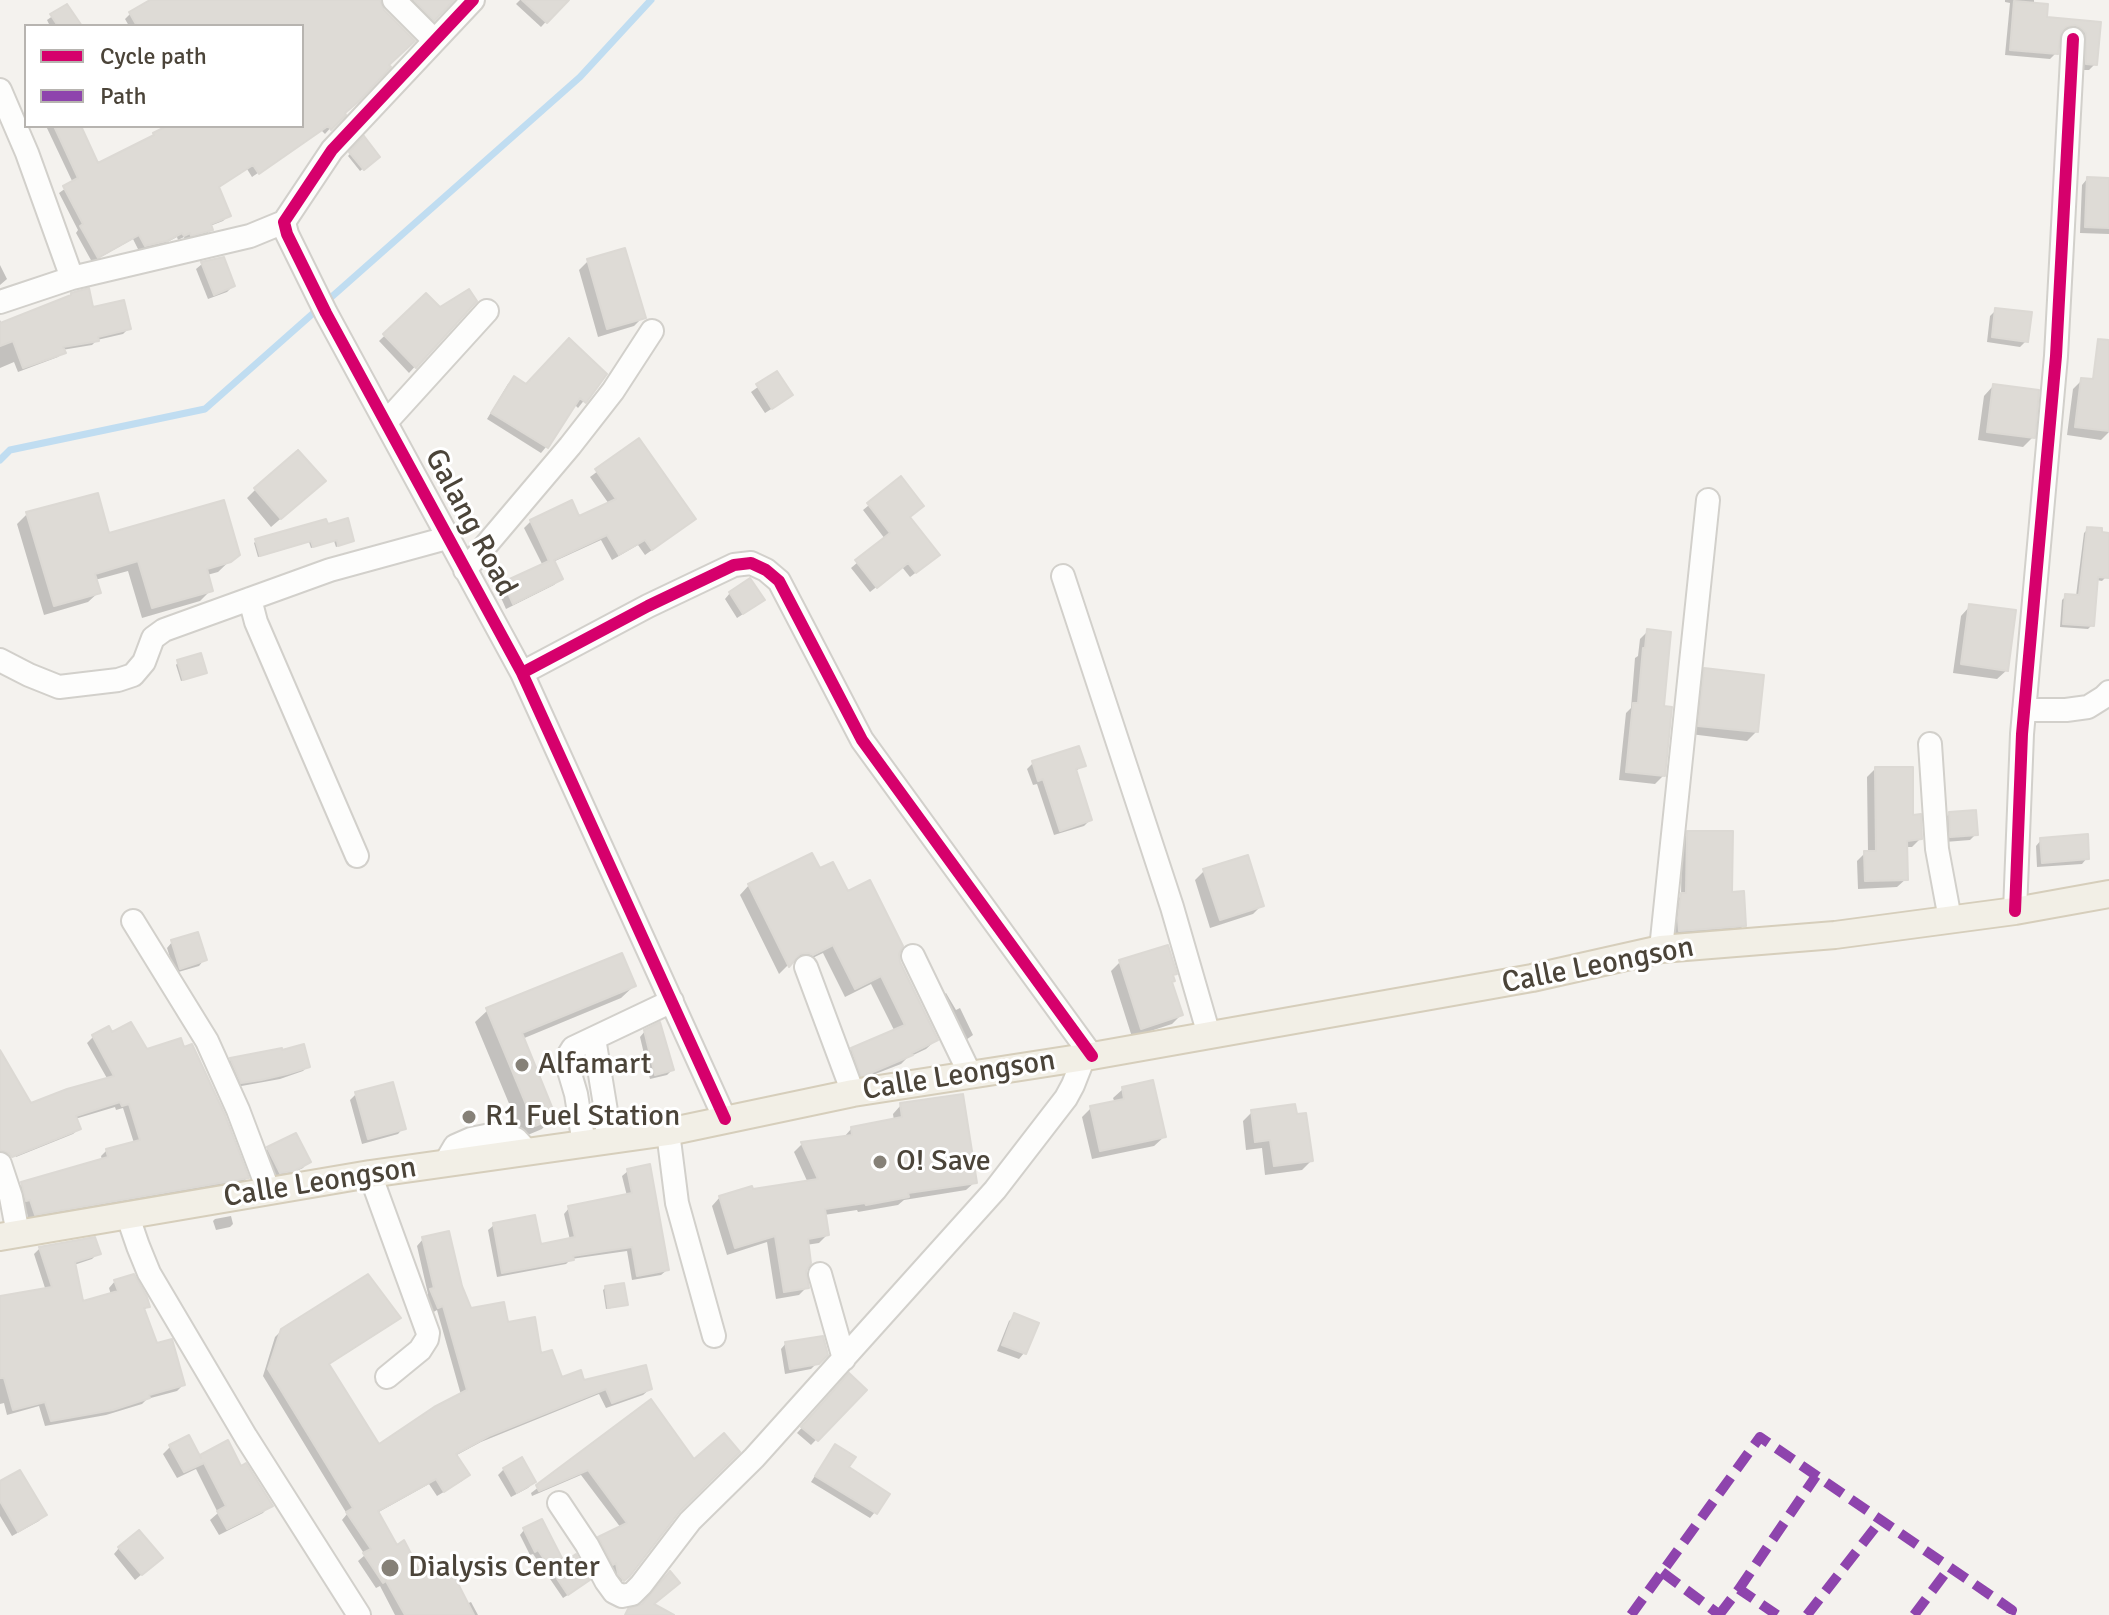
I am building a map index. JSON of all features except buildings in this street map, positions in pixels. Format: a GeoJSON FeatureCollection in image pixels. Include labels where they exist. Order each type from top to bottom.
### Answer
{"type":"FeatureCollection","features":[{"type":"Feature","properties":{"kind":"main road","name":"Calle Leongson"},"geometry":{"type":"LineString","coordinates":[[9,1235],[370,1174],[668,1132],[853,1093],[1088,1056],[1532,978],[1661,949],[1835,935],[2015,911],[2109,894]]}},
{"type":"Feature","properties":{"kind":"street"},"geometry":{"type":"LineString","coordinates":[[394,0],[434,40]]}},
{"type":"Feature","properties":{"kind":"street"},"geometry":{"type":"LineString","coordinates":[[0,302],[72,278],[285,228],[332,150],[473,0]]}},
{"type":"Feature","properties":{"kind":"street"},"geometry":{"type":"LineString","coordinates":[[2015,911],[2024,710],[2056,356],[2073,39]]}},
{"type":"Feature","properties":{"kind":"street"},"geometry":{"type":"LineString","coordinates":[[0,90],[27,153],[72,278]]}},
{"type":"Feature","properties":{"kind":"street","name":"Galang Road"},"geometry":{"type":"LineString","coordinates":[[285,228],[326,313],[522,673],[725,1119]]}},
{"type":"Feature","properties":{"kind":"street"},"geometry":{"type":"LineString","coordinates":[[387,421],[487,311]]}},
{"type":"Feature","properties":{"kind":"street"},"geometry":{"type":"LineString","coordinates":[[465,570],[613,391],[652,331]]}},
{"type":"Feature","properties":{"kind":"street"},"geometry":{"type":"LineString","coordinates":[[1661,949],[1708,500]]}},
{"type":"Feature","properties":{"kind":"street"},"geometry":{"type":"LineString","coordinates":[[0,660],[59,687],[118,680],[133,675],[144,662],[153,638],[164,630],[330,570],[447,538]]}},
{"type":"Feature","properties":{"kind":"street"},"geometry":{"type":"LineString","coordinates":[[522,673],[648,606],[734,565],[751,563],[766,570],[779,581],[862,740],[1088,1056],[1066,1098],[995,1190],[754,1458],[690,1521],[641,1585],[627,1596],[614,1592],[559,1503]]}},
{"type":"Feature","properties":{"kind":"street"},"geometry":{"type":"LineString","coordinates":[[1063,576],[1172,907],[1209,1035]]}},
{"type":"Feature","properties":{"kind":"street"},"geometry":{"type":"LineString","coordinates":[[250,599],[256,622],[357,856]]}},
{"type":"Feature","properties":{"kind":"street"},"geometry":{"type":"LineString","coordinates":[[2024,710],[2088,707],[2109,692]]}},
{"type":"Feature","properties":{"kind":"street"},"geometry":{"type":"LineString","coordinates":[[1930,744],[1937,849],[1950,919]]}},
{"type":"Feature","properties":{"kind":"street"},"geometry":{"type":"LineString","coordinates":[[133,921],[207,1041],[238,1110],[269,1192]]}},
{"type":"Feature","properties":{"kind":"street"},"geometry":{"type":"LineString","coordinates":[[913,956],[970,1074]]}},
{"type":"Feature","properties":{"kind":"street"},"geometry":{"type":"LineString","coordinates":[[806,967],[853,1093]]}},
{"type":"Feature","properties":{"kind":"street"},"geometry":{"type":"LineString","coordinates":[[596,1142],[576,1094],[568,1056],[573,1048],[672,1001]]}},
{"type":"Feature","properties":{"kind":"street"},"geometry":{"type":"LineString","coordinates":[[594,1038],[607,1117],[596,1142]]}},
{"type":"Feature","properties":{"kind":"street"},"geometry":{"type":"LineString","coordinates":[[668,1132],[677,1203],[714,1336]]}},
{"type":"Feature","properties":{"kind":"street"},"geometry":{"type":"LineString","coordinates":[[0,1164],[11,1197],[9,1235]]}},
{"type":"Feature","properties":{"kind":"street"},"geometry":{"type":"LineString","coordinates":[[370,1174],[428,1333],[420,1350],[387,1377]]}},
{"type":"Feature","properties":{"kind":"street"},"geometry":{"type":"LineString","coordinates":[[127,1214],[149,1273],[246,1437],[359,1615]]}},
{"type":"Feature","properties":{"kind":"street"},"geometry":{"type":"LineString","coordinates":[[820,1274],[844,1359]]}},
{"type":"Feature","properties":{"kind":"waterway"},"geometry":{"type":"LineString","coordinates":[[0,460],[10,450],[205,409],[580,77],[651,0]]}},
{"type":"Feature","properties":{"kind":"marked path"},"geometry":{"type":"LineString","coordinates":[[1631,1615],[1760,1437],[2012,1610],[2010,1615]]}},
{"type":"Feature","properties":{"kind":"marked path"},"geometry":{"type":"LineString","coordinates":[[1739,1589],[1816,1476]]}},
{"type":"Feature","properties":{"kind":"marked path"},"geometry":{"type":"LineString","coordinates":[[1807,1615],[1881,1520]]}},
{"type":"Feature","properties":{"kind":"marked path"},"geometry":{"type":"LineString","coordinates":[[1914,1615],[1950,1567]]}},
{"type":"Feature","properties":{"kind":"marked path"},"geometry":{"type":"LineString","coordinates":[[1662,1572],[1720,1615]]}},
{"type":"Feature","properties":{"kind":"marked path"},"geometry":{"type":"LineString","coordinates":[[1719,1615],[1739,1589],[1777,1615]]}},
{"type":"Feature","properties":{"kind":"cycle path"},"geometry":{"type":"LineString","coordinates":[[473,0],[332,150],[284,222],[326,313],[522,673],[725,1119]]}},
{"type":"Feature","properties":{"kind":"cycle path"},"geometry":{"type":"LineString","coordinates":[[2015,911],[2022,734],[2056,356],[2073,39]]}},
{"type":"Feature","properties":{"kind":"cycle path"},"geometry":{"type":"LineString","coordinates":[[522,673],[648,606],[734,565],[751,563],[766,570],[779,581],[862,740],[1092,1056]]}},
{"type":"Feature","properties":{"kind":"place","name":"Alfamart"},"geometry":{"type":"Point","coordinates":[522,1065]}},
{"type":"Feature","properties":{"kind":"place","name":"R1 Fuel Station"},"geometry":{"type":"Point","coordinates":[469,1117]}},
{"type":"Feature","properties":{"kind":"place","name":"O! Save"},"geometry":{"type":"Point","coordinates":[880,1162]}},
{"type":"Feature","properties":{"kind":"place","name":"Dialysis Center"},"geometry":{"type":"Point","coordinates":[390,1568]}}]}
